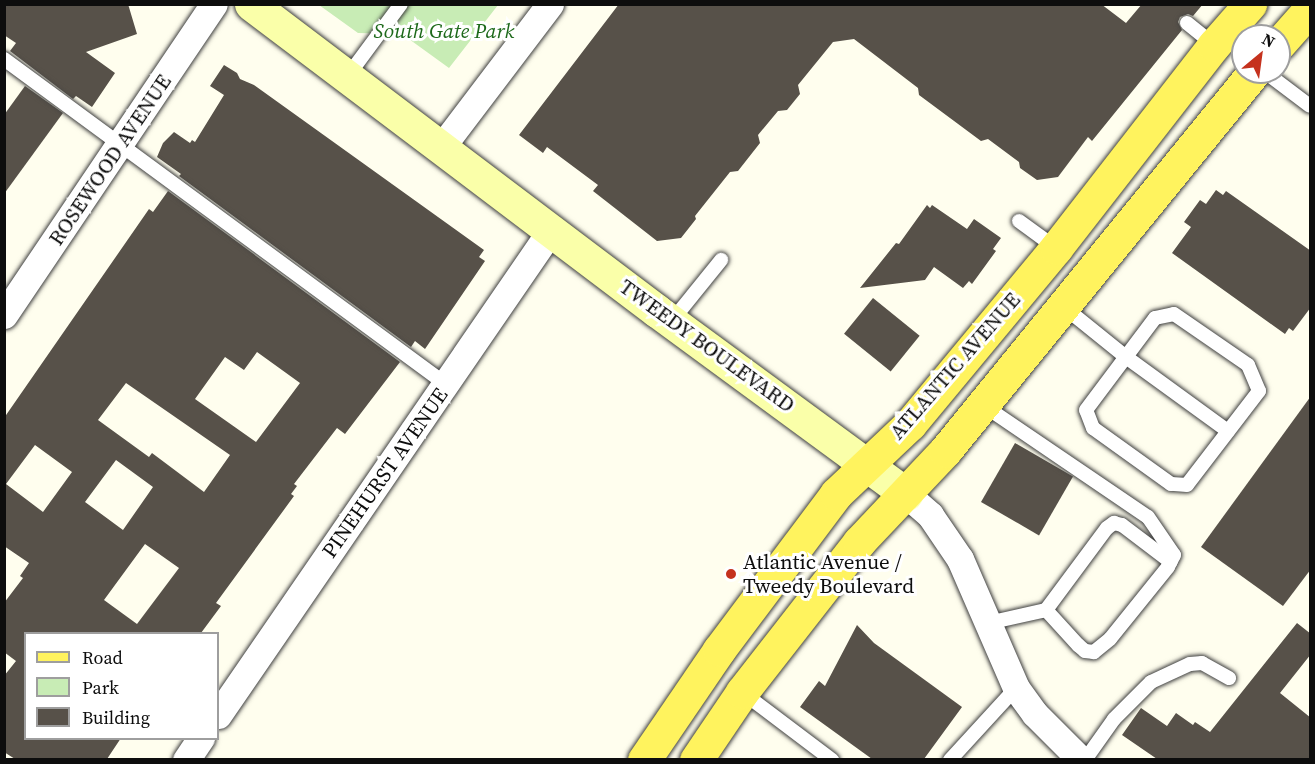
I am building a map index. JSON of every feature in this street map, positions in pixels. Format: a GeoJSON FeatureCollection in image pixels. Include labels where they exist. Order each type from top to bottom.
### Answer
{"type":"FeatureCollection","features":[{"type":"Feature","properties":{"kind":"main road","name":"TWEEDY BOULEVARD"},"geometry":{"type":"LineString","coordinates":[[251,4],[671,322],[867,463],[906,494]]}},
{"type":"Feature","properties":{"kind":"main road","name":"ATLANTIC AVENUE"},"geometry":{"type":"LineString","coordinates":[[644,759],[719,650],[836,494],[910,424],[1056,248],[1214,45],[1250,4]]}},
{"type":"Feature","properties":{"kind":"main road"},"geometry":{"type":"LineString","coordinates":[[1291,31],[1311,9]]}},
{"type":"Feature","properties":{"kind":"main road"},"geometry":{"type":"LineString","coordinates":[[696,759],[741,692],[859,542],[906,494],[983,405],[1244,84]]}},
{"type":"Feature","properties":{"kind":"street","name":"ROSEWOOD AVENUE"},"geometry":{"type":"LineString","coordinates":[[4,315],[121,146],[214,4]]}},
{"type":"Feature","properties":{"kind":"street"},"geometry":{"type":"LineString","coordinates":[[440,149],[550,4]]}},
{"type":"Feature","properties":{"kind":"street","name":"PINEHURST AVENUE"},"geometry":{"type":"LineString","coordinates":[[219,714],[447,385],[551,230]]}},
{"type":"Feature","properties":{"kind":"street","name":"TWEEDY BOULEVARD"},"geometry":{"type":"LineString","coordinates":[[906,494],[930,515],[960,559],[1016,688],[1035,714],[1083,759]]}},
{"type":"Feature","properties":{"kind":"street"},"geometry":{"type":"LineString","coordinates":[[186,759],[200,740]]}},
{"type":"Feature","properties":{"kind":"lane"},"geometry":{"type":"LineString","coordinates":[[347,77],[401,4]]}},
{"type":"Feature","properties":{"kind":"lane"},"geometry":{"type":"LineString","coordinates":[[1187,23],[1214,45]]}},
{"type":"Feature","properties":{"kind":"lane"},"geometry":{"type":"LineString","coordinates":[[4,59],[447,385]]}},
{"type":"Feature","properties":{"kind":"lane"},"geometry":{"type":"LineString","coordinates":[[1281,84],[1311,106]]}},
{"type":"Feature","properties":{"kind":"lane"},"geometry":{"type":"LineString","coordinates":[[1019,220],[1056,248]]}},
{"type":"Feature","properties":{"kind":"lane"},"geometry":{"type":"LineString","coordinates":[[671,322],[722,261]]}},
{"type":"Feature","properties":{"kind":"lane"},"geometry":{"type":"LineString","coordinates":[[1064,307],[1126,357],[1228,431]]}},
{"type":"Feature","properties":{"kind":"lane"},"geometry":{"type":"LineString","coordinates":[[1174,314],[1248,365],[1259,391],[1187,485],[1171,484],[1093,428],[1086,410],[1126,357],[1155,318],[1174,314]]}},
{"type":"Feature","properties":{"kind":"lane"},"geometry":{"type":"LineString","coordinates":[[983,405],[1148,517],[1168,543],[1174,555],[1171,562],[1110,639],[1094,652],[1085,651],[1078,645],[1046,610]]}},
{"type":"Feature","properties":{"kind":"lane"},"geometry":{"type":"LineString","coordinates":[[988,623],[1046,610],[1107,528],[1114,523],[1122,525],[1171,562]]}},
{"type":"Feature","properties":{"kind":"lane"},"geometry":{"type":"LineString","coordinates":[[1083,759],[1114,719],[1151,682],[1190,664],[1202,663],[1229,678]]}},
{"type":"Feature","properties":{"kind":"lane"},"geometry":{"type":"LineString","coordinates":[[950,759],[1016,688]]}},
{"type":"Feature","properties":{"kind":"lane"},"geometry":{"type":"LineString","coordinates":[[741,692],[832,759]]}},
{"type":"Feature","properties":{"kind":"green space","name":"South Gate Park"},"geometry":{"type":"Polygon","coordinates":[[[319,5],[498,5],[449,68],[402,34],[358,33],[319,5]]]}},
{"type":"Feature","properties":{"kind":"building"},"geometry":{"type":"Polygon","coordinates":[[[4,4],[128,4],[137,34],[86,52],[115,73],[92,107],[76,96],[73,99],[10,51],[16,43],[4,35],[4,4]]]}},
{"type":"Feature","properties":{"kind":"building"},"geometry":{"type":"Polygon","coordinates":[[[619,4],[1101,4],[1126,23],[1142,4],[1203,4],[1193,16],[1188,14],[1180,17],[1178,22],[1182,30],[1092,141],[1088,137],[1058,177],[1037,180],[1020,168],[1019,162],[988,139],[981,141],[919,95],[918,88],[854,39],[833,42],[798,85],[800,94],[787,110],[778,111],[758,135],[760,143],[738,171],[730,172],[695,216],[696,219],[681,238],[657,241],[593,191],[598,185],[547,147],[543,153],[519,135],[619,4]]]}},
{"type":"Feature","properties":{"kind":"building"},"geometry":{"type":"Polygon","coordinates":[[[224,65],[237,73],[240,79],[254,85],[484,250],[479,257],[485,261],[425,349],[415,341],[411,347],[179,176],[181,174],[157,157],[163,143],[174,132],[190,143],[192,140],[195,142],[224,95],[210,86],[224,65]]]}},
{"type":"Feature","properties":{"kind":"building"},"geometry":{"type":"Polygon","coordinates":[[[25,86],[63,113],[4,194],[4,115],[25,86]]]}},
{"type":"Feature","properties":{"kind":"building"},"geometry":{"type":"Polygon","coordinates":[[[1216,190],[1223,195],[1226,191],[1311,251],[1311,307],[1293,331],[1289,328],[1285,334],[1172,253],[1191,227],[1184,222],[1200,200],[1206,204],[1216,190]]]}},
{"type":"Feature","properties":{"kind":"building"},"geometry":{"type":"Polygon","coordinates":[[[168,191],[400,362],[345,434],[337,428],[294,484],[297,486],[291,494],[294,496],[216,603],[221,606],[202,632],[24,632],[24,740],[120,740],[107,759],[15,759],[4,752],[4,676],[16,661],[4,652],[4,603],[23,578],[20,576],[29,563],[4,546],[4,418],[149,209],[153,212],[168,191]],[[257,352],[244,370],[225,357],[195,399],[256,442],[300,383],[257,352]],[[126,383],[98,420],[149,457],[152,453],[204,492],[230,455],[126,383]],[[35,445],[6,484],[43,512],[72,472],[35,445]],[[116,460],[85,502],[123,530],[153,487],[116,460]],[[145,544],[104,600],[137,624],[179,568],[145,544]]]}},
{"type":"Feature","properties":{"kind":"building"},"geometry":{"type":"Polygon","coordinates":[[[927,205],[930,208],[932,205],[967,229],[974,219],[1001,238],[993,249],[996,251],[972,284],[969,281],[963,288],[934,267],[925,280],[860,288],[896,243],[899,244],[927,205]]]}},
{"type":"Feature","properties":{"kind":"building"},"geometry":{"type":"Polygon","coordinates":[[[873,298],[920,336],[891,372],[844,334],[873,298]]]}},
{"type":"Feature","properties":{"kind":"building"},"geometry":{"type":"Polygon","coordinates":[[[1311,396],[1311,569],[1283,606],[1201,547],[1311,396]]]}},
{"type":"Feature","properties":{"kind":"building"},"geometry":{"type":"Polygon","coordinates":[[[1015,443],[1073,476],[1039,535],[981,502],[1015,443]]]}},
{"type":"Feature","properties":{"kind":"building"},"geometry":{"type":"Polygon","coordinates":[[[1297,623],[1311,634],[1311,654],[1280,693],[1311,718],[1311,759],[1157,759],[1122,735],[1141,708],[1167,726],[1176,713],[1193,725],[1195,722],[1210,732],[1297,623]]]}},
{"type":"Feature","properties":{"kind":"building"},"geometry":{"type":"Polygon","coordinates":[[[857,625],[874,643],[962,707],[924,759],[872,759],[800,707],[819,681],[825,686],[857,625]]]}},
{"type":"Feature","properties":{"kind":"place","name":"Atlantic Avenue / Tweedy Boulevard"},"geometry":{"type":"Point","coordinates":[731,574]}}]}
